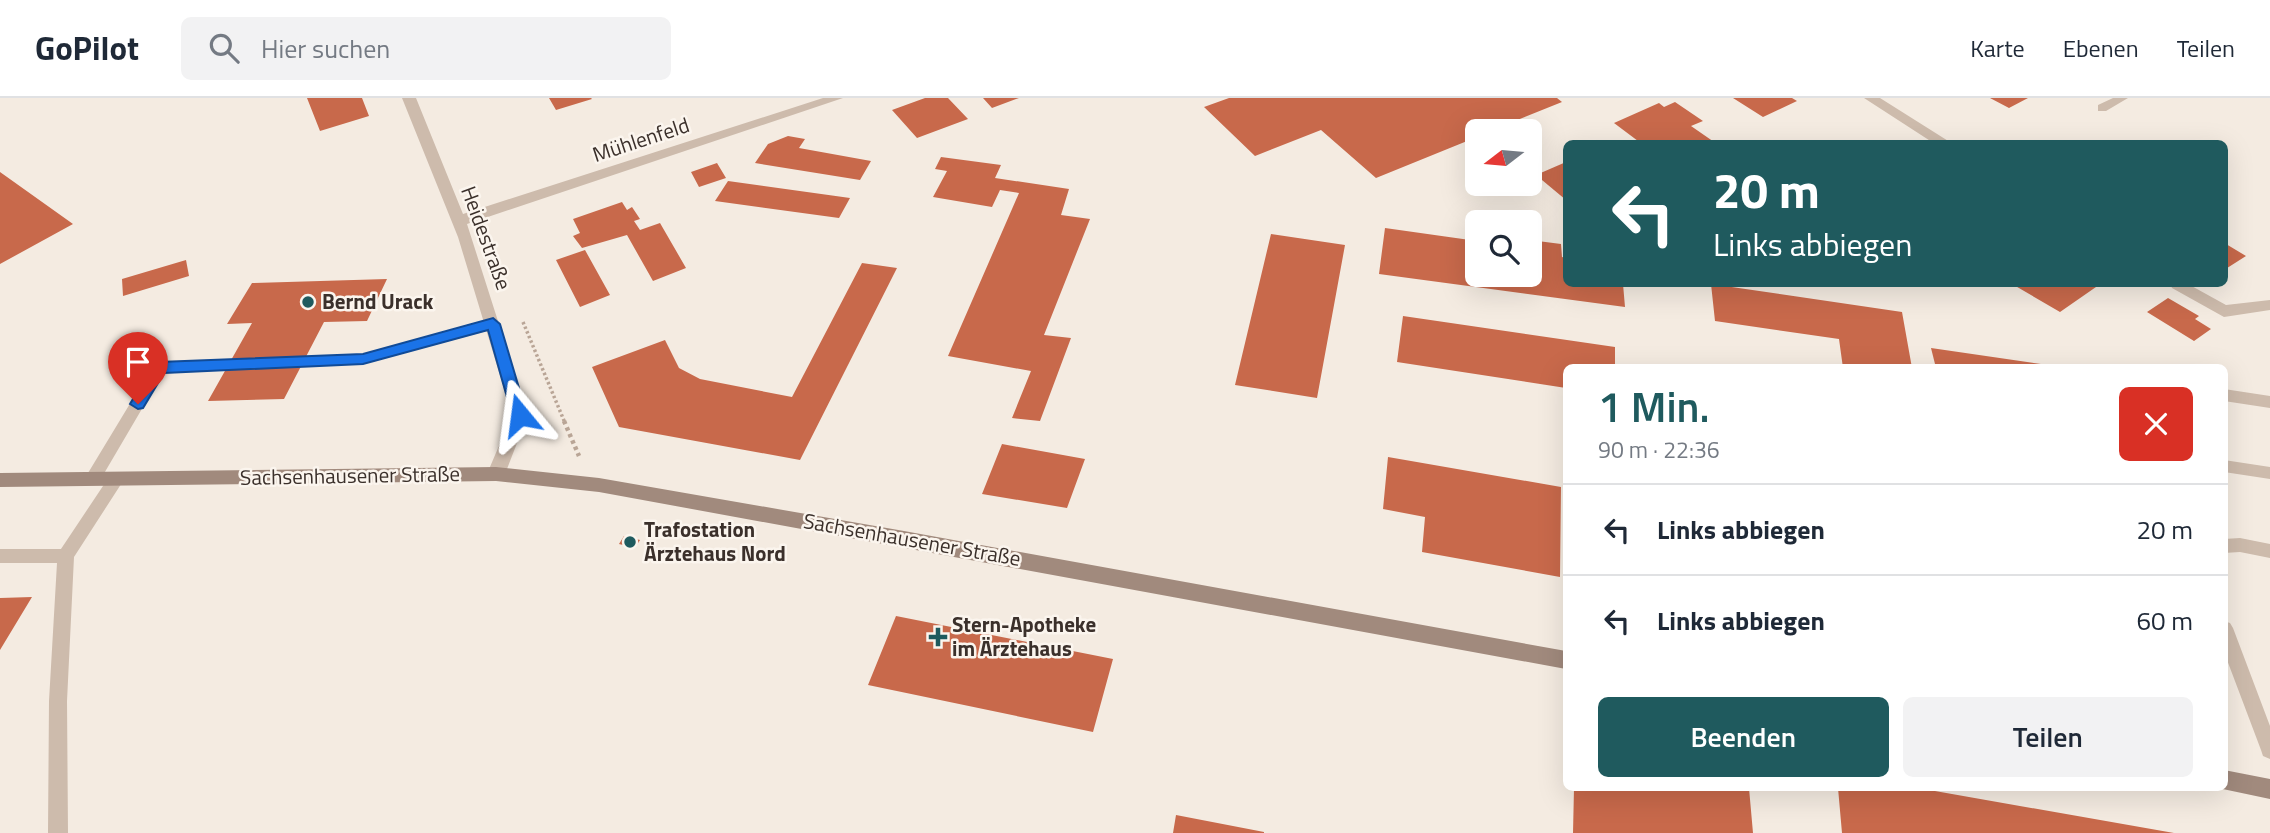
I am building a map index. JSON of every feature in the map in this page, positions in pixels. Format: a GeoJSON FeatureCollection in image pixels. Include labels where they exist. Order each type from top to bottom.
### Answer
{"type":"FeatureCollection","features":[{"type":"Feature","properties":{"kind":"main road","name":"Sachsenhausener Straße"},"geometry":{"type":"LineString","coordinates":[[0,480],[496,474],[599,485],[1563,659]]}},
{"type":"Feature","properties":{"kind":"main road"},"geometry":{"type":"LineString","coordinates":[[2228,781],[2270,789]]}},
{"type":"Feature","properties":{"kind":"street","name":"Heidestraße"},"geometry":{"type":"LineString","coordinates":[[409,98],[459,221],[520,415],[496,474]]}},
{"type":"Feature","properties":{"kind":"street","name":"Mühlenfeld"},"geometry":{"type":"LineString","coordinates":[[459,221],[836,98]]}},
{"type":"Feature","properties":{"kind":"street"},"geometry":{"type":"LineString","coordinates":[[1871,98],[1939,140]]}},
{"type":"Feature","properties":{"kind":"street"},"geometry":{"type":"LineString","coordinates":[[2182,287],[2224,311],[2270,305]]}},
{"type":"Feature","properties":{"kind":"lane"},"geometry":{"type":"LineString","coordinates":[[2102,108],[2122,98]]}},
{"type":"Feature","properties":{"kind":"lane"},"geometry":{"type":"LineString","coordinates":[[93,478],[159,368],[363,359],[493,324]]}},
{"type":"Feature","properties":{"kind":"lane"},"geometry":{"type":"LineString","coordinates":[[2228,396],[2270,402]]}},
{"type":"Feature","properties":{"kind":"lane"},"geometry":{"type":"LineString","coordinates":[[2228,467],[2270,473]]}},
{"type":"Feature","properties":{"kind":"lane"},"geometry":{"type":"LineString","coordinates":[[58,833],[58,701],[66,556],[117,478]]}},
{"type":"Feature","properties":{"kind":"lane"},"geometry":{"type":"LineString","coordinates":[[2228,546],[2240,545],[2270,551]]}},
{"type":"Feature","properties":{"kind":"lane"},"geometry":{"type":"LineString","coordinates":[[0,556],[66,556]]}},
{"type":"Feature","properties":{"kind":"lane"},"geometry":{"type":"LineString","coordinates":[[2228,639],[2270,750]]}},
{"type":"Feature","properties":{"kind":"building"},"geometry":{"type":"Polygon","coordinates":[[[307,98],[362,98],[369,116],[320,131],[307,98]]]}},
{"type":"Feature","properties":{"kind":"building"},"geometry":{"type":"Polygon","coordinates":[[[549,98],[591,98],[592,99],[556,110],[549,98]]]}},
{"type":"Feature","properties":{"kind":"building"},"geometry":{"type":"Polygon","coordinates":[[[925,98],[948,98],[968,119],[917,138],[892,110],[925,98]]]}},
{"type":"Feature","properties":{"kind":"building"},"geometry":{"type":"Polygon","coordinates":[[[983,98],[1019,98],[992,108],[983,98]]]}},
{"type":"Feature","properties":{"kind":"building"},"geometry":{"type":"Polygon","coordinates":[[[1229,98],[1557,98],[1562,102],[1520,119],[1465,119],[1465,142],[1376,178],[1321,130],[1255,156],[1204,107],[1229,98]]]}},
{"type":"Feature","properties":{"kind":"building"},"geometry":{"type":"Polygon","coordinates":[[[1733,98],[1792,98],[1797,101],[1763,117],[1733,98]]]}},
{"type":"Feature","properties":{"kind":"building"},"geometry":{"type":"Polygon","coordinates":[[[1990,98],[2028,98],[2009,108],[1990,98]]]}},
{"type":"Feature","properties":{"kind":"building"},"geometry":{"type":"Polygon","coordinates":[[[1675,102],[1703,121],[1691,126],[1711,140],[1637,140],[1614,123],[1659,103],[1664,107],[1675,102]]]}},
{"type":"Feature","properties":{"kind":"building"},"geometry":{"type":"Polygon","coordinates":[[[788,136],[805,139],[799,148],[871,161],[860,180],[755,163],[768,144],[788,136]]]}},
{"type":"Feature","properties":{"kind":"building"},"geometry":{"type":"Polygon","coordinates":[[[941,157],[1001,165],[995,178],[1069,189],[1061,215],[1090,219],[1044,335],[1071,338],[1040,421],[1012,418],[1031,371],[948,356],[1019,193],[1000,190],[992,207],[933,197],[947,171],[935,169],[941,157]]]}},
{"type":"Feature","properties":{"kind":"building"},"geometry":{"type":"Polygon","coordinates":[[[717,163],[726,178],[699,187],[691,172],[717,163]]]}},
{"type":"Feature","properties":{"kind":"building"},"geometry":{"type":"Polygon","coordinates":[[[1563,163],[1563,198],[1542,180],[1542,172],[1563,163]]]}},
{"type":"Feature","properties":{"kind":"building"},"geometry":{"type":"Polygon","coordinates":[[[0,172],[73,224],[0,264],[0,172]]]}},
{"type":"Feature","properties":{"kind":"building"},"geometry":{"type":"Polygon","coordinates":[[[728,181],[850,198],[839,218],[715,201],[728,181]]]}},
{"type":"Feature","properties":{"kind":"building"},"geometry":{"type":"Polygon","coordinates":[[[622,202],[627,210],[632,207],[640,219],[634,221],[640,230],[660,223],[686,268],[653,281],[627,235],[582,248],[573,236],[580,233],[573,219],[622,202]]]}},
{"type":"Feature","properties":{"kind":"building"},"geometry":{"type":"Polygon","coordinates":[[[1385,228],[1465,239],[1465,286],[1379,274],[1385,228]]]}},
{"type":"Feature","properties":{"kind":"building"},"geometry":{"type":"Polygon","coordinates":[[[1271,234],[1345,245],[1317,398],[1235,385],[1271,234]]]}},
{"type":"Feature","properties":{"kind":"building"},"geometry":{"type":"Polygon","coordinates":[[[1542,242],[1561,244],[1563,287],[1623,287],[1625,307],[1476,287],[1542,287],[1542,242]]]}},
{"type":"Feature","properties":{"kind":"building"},"geometry":{"type":"Polygon","coordinates":[[[2228,245],[2246,256],[2228,267],[2228,245]]]}},
{"type":"Feature","properties":{"kind":"building"},"geometry":{"type":"Polygon","coordinates":[[[585,250],[610,295],[580,307],[556,260],[585,250]]]}},
{"type":"Feature","properties":{"kind":"building"},"geometry":{"type":"Polygon","coordinates":[[[186,260],[189,276],[123,296],[122,279],[186,260]]]}},
{"type":"Feature","properties":{"kind":"building"},"geometry":{"type":"Polygon","coordinates":[[[862,263],[897,268],[800,460],[619,427],[592,367],[665,340],[679,368],[700,379],[792,397],[862,263]]]}},
{"type":"Feature","properties":{"kind":"building"},"geometry":{"type":"Polygon","coordinates":[[[387,279],[367,321],[324,322],[284,399],[208,401],[252,323],[227,324],[252,283],[387,279]]]}},
{"type":"Feature","properties":{"kind":"building"},"geometry":{"type":"Polygon","coordinates":[[[1711,287],[1731,287],[1902,312],[1911,364],[1842,364],[1839,339],[1715,321],[1711,287]]]}},
{"type":"Feature","properties":{"kind":"building"},"geometry":{"type":"Polygon","coordinates":[[[2017,287],[2096,287],[2060,312],[2017,287]]]}},
{"type":"Feature","properties":{"kind":"building"},"geometry":{"type":"Polygon","coordinates":[[[2168,298],[2199,316],[2195,319],[2211,329],[2194,341],[2147,312],[2168,298]]]}},
{"type":"Feature","properties":{"kind":"building"},"geometry":{"type":"Polygon","coordinates":[[[1403,316],[1615,347],[1615,364],[1563,364],[1563,388],[1397,362],[1403,316]]]}},
{"type":"Feature","properties":{"kind":"building"},"geometry":{"type":"Polygon","coordinates":[[[1931,348],[2041,364],[1935,364],[1931,348]]]}},
{"type":"Feature","properties":{"kind":"building"},"geometry":{"type":"Polygon","coordinates":[[[1002,444],[1085,459],[1067,508],[982,494],[1002,444]]]}},
{"type":"Feature","properties":{"kind":"building"},"geometry":{"type":"Polygon","coordinates":[[[1388,457],[1561,487],[1560,577],[1422,552],[1425,517],[1383,509],[1388,457]]]}},
{"type":"Feature","properties":{"kind":"building","name":"Trafostation Ärztehaus Nord"},"geometry":{"type":"Polygon","coordinates":[[[624,536],[640,540],[635,548],[619,544],[624,536]]]}},
{"type":"Feature","properties":{"kind":"building"},"geometry":{"type":"Polygon","coordinates":[[[32,597],[0,650],[0,598],[32,597]]]}},
{"type":"Feature","properties":{"kind":"building"},"geometry":{"type":"Polygon","coordinates":[[[896,616],[1113,659],[1093,732],[868,685],[896,616]]]}},
{"type":"Feature","properties":{"kind":"building"},"geometry":{"type":"Polygon","coordinates":[[[1574,791],[1749,791],[1753,833],[1573,833],[1574,791]]]}},
{"type":"Feature","properties":{"kind":"building"},"geometry":{"type":"Polygon","coordinates":[[[1838,791],[1935,791],[2174,833],[1842,833],[1838,791]]]}},
{"type":"Feature","properties":{"kind":"building"},"geometry":{"type":"Polygon","coordinates":[[[1176,815],[1264,832],[1264,833],[1173,833],[1176,815]]]}},
{"type":"Feature","properties":{"kind":"place","name":"Bernd Urack"},"geometry":{"type":"Point","coordinates":[308,302]}},
{"type":"Feature","properties":{"kind":"place","name":"Trafostation Ärztehaus Nord"},"geometry":{"type":"Point","coordinates":[630,542]}},
{"type":"Feature","properties":{"kind":"place","name":"Stern-Apotheke im Ärztehaus"},"geometry":{"type":"Point","coordinates":[938,637]}},
{"type":"Feature","properties":{"kind":"route"},"geometry":{"type":"LineString","coordinates":[[138,404],[159,368],[363,359],[493,324],[520,415]]}}]}
